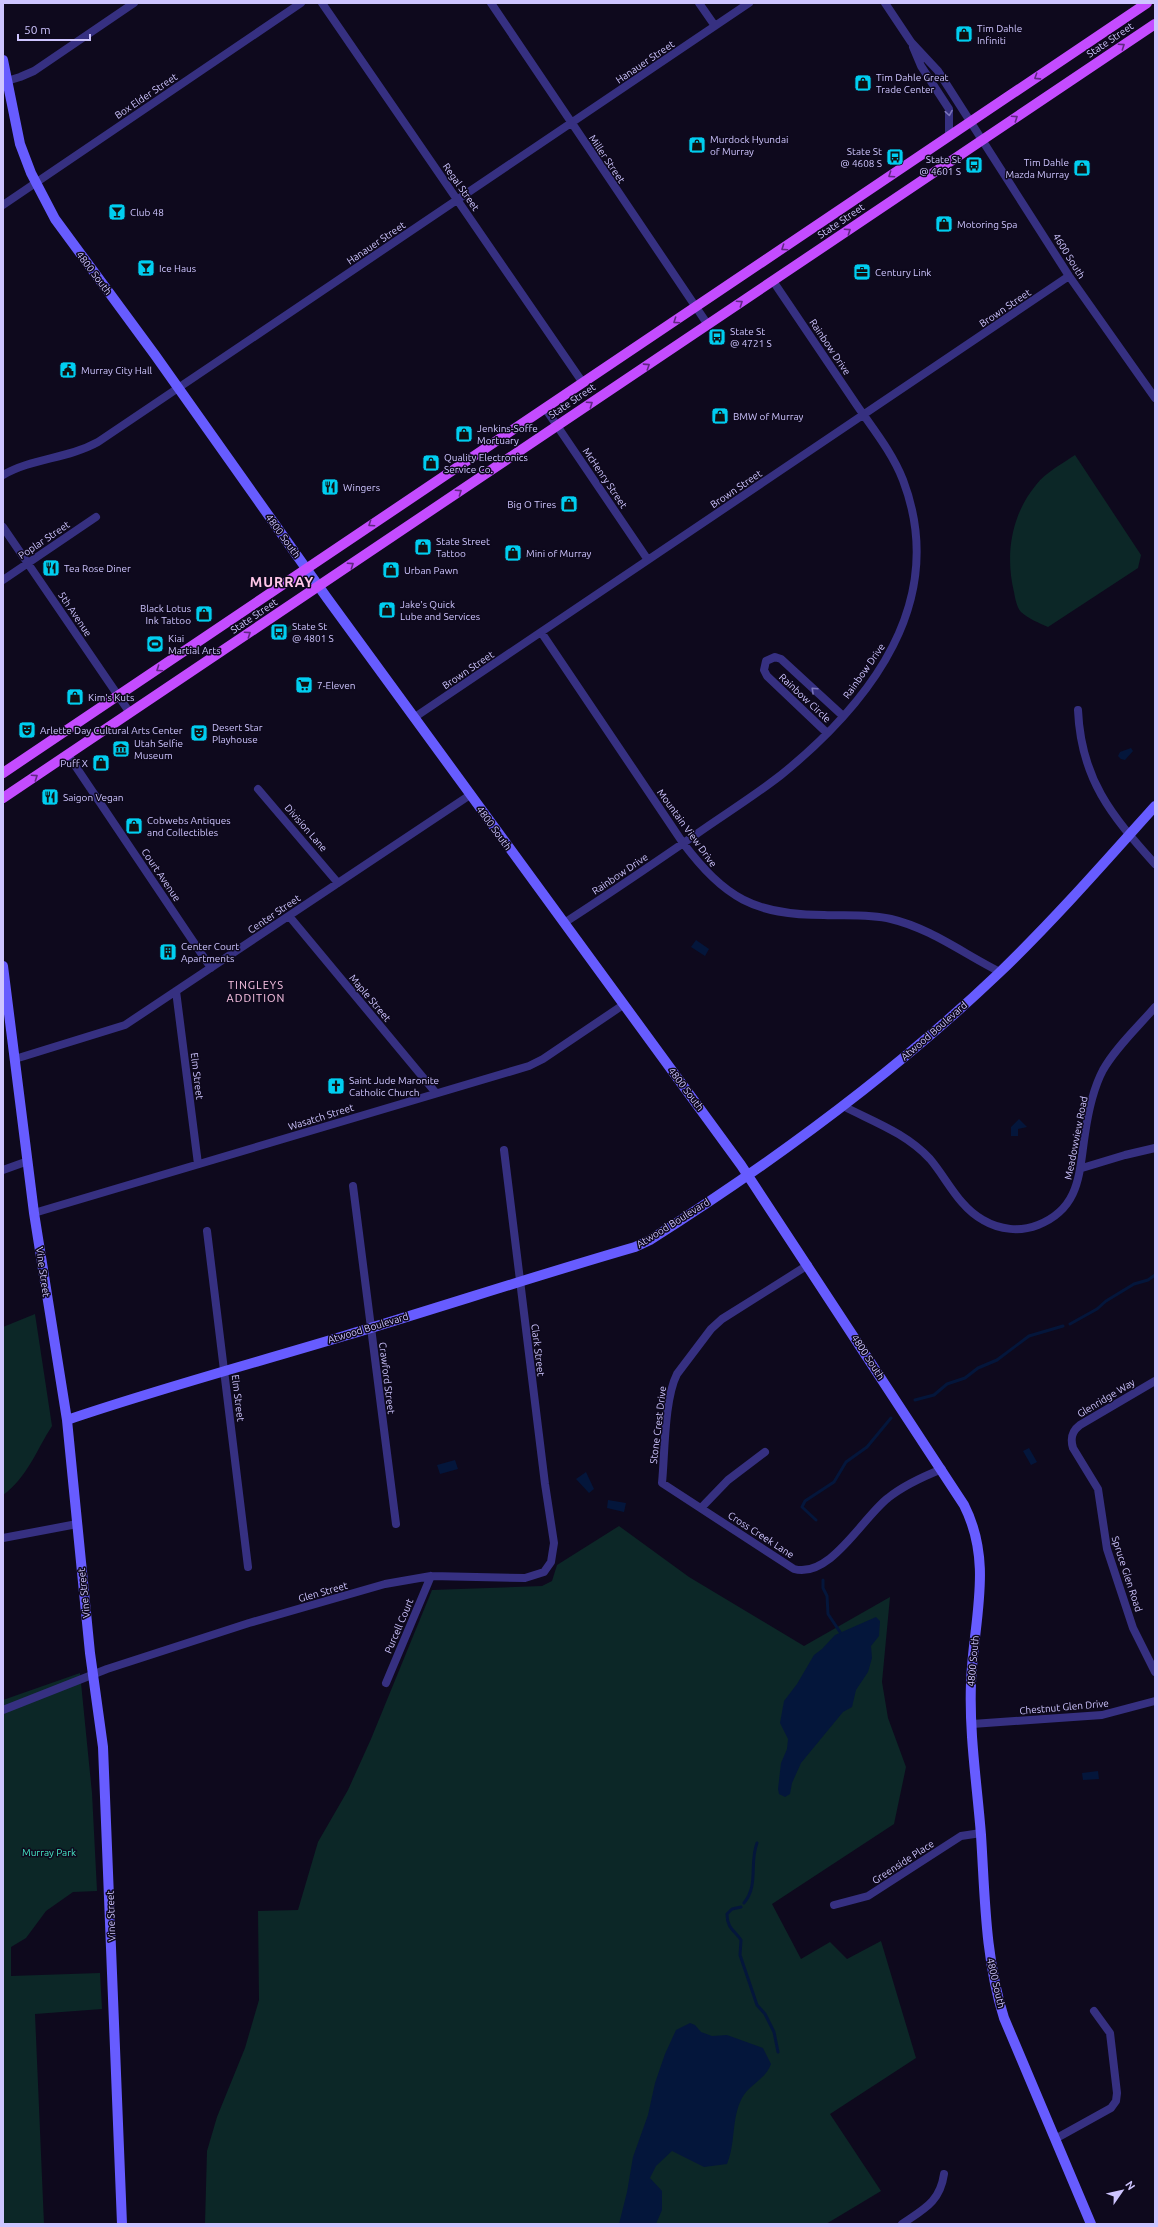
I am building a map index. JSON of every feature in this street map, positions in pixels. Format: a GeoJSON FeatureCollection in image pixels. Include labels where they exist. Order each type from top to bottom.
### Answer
{"type":"FeatureCollection","features":[{"type":"Feature","properties":{"kind":"main road","name":"State Street"},"geometry":{"type":"LineString","coordinates":[[3,773],[1147,3]]}},
{"type":"Feature","properties":{"kind":"main road","name":"State Street"},"geometry":{"type":"LineString","coordinates":[[3,798],[1155,24]]}},
{"type":"Feature","properties":{"kind":"street"},"geometry":{"type":"LineString","coordinates":[[7,81],[20,78],[34,71],[134,3]]}},
{"type":"Feature","properties":{"kind":"street","name":"Box Elder Street"},"geometry":{"type":"LineString","coordinates":[[3,205],[301,3]]}},
{"type":"Feature","properties":{"kind":"street","name":"Regal Street"},"geometry":{"type":"LineString","coordinates":[[322,3],[583,383]]}},
{"type":"Feature","properties":{"kind":"street","name":"Miller Street"},"geometry":{"type":"LineString","coordinates":[[491,3],[708,325]]}},
{"type":"Feature","properties":{"kind":"street"},"geometry":{"type":"LineString","coordinates":[[699,3],[715,26]]}},
{"type":"Feature","properties":{"kind":"street","name":"Hanauer Street"},"geometry":{"type":"LineString","coordinates":[[3,475],[28,464],[66,456],[90,447],[749,3]]}},
{"type":"Feature","properties":{"kind":"street"},"geometry":{"type":"LineString","coordinates":[[885,3],[911,42],[921,66],[949,109],[949,136]]}},
{"type":"Feature","properties":{"kind":"street","name":"4600 South"},"geometry":{"type":"LineString","coordinates":[[911,42],[938,71],[1069,276],[1155,398]]}},
{"type":"Feature","properties":{"kind":"street","name":"4800 South"},"geometry":{"type":"LineString","coordinates":[[3,60],[20,144],[36,183],[55,219],[178,387],[319,587],[747,1174],[942,1469],[970,1516],[981,1557],[981,1587],[971,1685],[972,1724],[989,1960],[997,1994],[1091,2224]]}},
{"type":"Feature","properties":{"kind":"street","name":"Brown Street"},"geometry":{"type":"LineString","coordinates":[[415,717],[1069,276]]}},
{"type":"Feature","properties":{"kind":"street","name":"Rainbow Drive"},"geometry":{"type":"LineString","coordinates":[[564,924],[781,775],[827,733],[866,689],[894,646],[911,600],[916,567],[916,535],[907,491],[891,456],[773,281]]}},
{"type":"Feature","properties":{"kind":"street","name":"McHenry Street"},"geometry":{"type":"LineString","coordinates":[[545,408],[648,560]]}},
{"type":"Feature","properties":{"kind":"street","name":"Poplar Street"},"geometry":{"type":"LineString","coordinates":[[3,580],[96,517]]}},
{"type":"Feature","properties":{"kind":"street","name":"5th Avenue"},"geometry":{"type":"LineString","coordinates":[[3,527],[130,713]]}},
{"type":"Feature","properties":{"kind":"street","name":"Mountain View Drive"},"geometry":{"type":"LineString","coordinates":[[541,632],[683,843],[703,869],[719,885],[751,904],[788,914],[864,916],[903,922],[930,933],[1000,972]]}},
{"type":"Feature","properties":{"kind":"street","name":"Rainbow Circle"},"geometry":{"type":"LineString","coordinates":[[827,733],[767,676],[764,670],[766,661],[775,657],[781,659],[843,716]]}},
{"type":"Feature","properties":{"kind":"street"},"geometry":{"type":"LineString","coordinates":[[1078,710],[1082,751],[1091,778],[1129,835],[1155,864]]}},
{"type":"Feature","properties":{"kind":"street","name":"Court Avenue"},"geometry":{"type":"LineString","coordinates":[[68,755],[211,968]]}},
{"type":"Feature","properties":{"kind":"street","name":"Division Lane"},"geometry":{"type":"LineString","coordinates":[[258,789],[338,883]]}},
{"type":"Feature","properties":{"kind":"street","name":"Center Street"},"geometry":{"type":"LineString","coordinates":[[15,1059],[122,1027],[470,795]]}},
{"type":"Feature","properties":{"kind":"street","name":"Atwood Boulevard"},"geometry":{"type":"LineString","coordinates":[[66,1420],[143,1394],[224,1372],[371,1328],[519,1281],[635,1247],[670,1227],[843,1106],[924,1041],[1000,972],[1065,907],[1155,806]]}},
{"type":"Feature","properties":{"kind":"street","name":"Maple Street"},"geometry":{"type":"LineString","coordinates":[[289,916],[436,1093]]}},
{"type":"Feature","properties":{"kind":"street","name":"Vine Street"},"geometry":{"type":"LineString","coordinates":[[3,966],[34,1213],[66,1420],[105,1774],[122,2224]]}},
{"type":"Feature","properties":{"kind":"street","name":"Elm Street"},"geometry":{"type":"LineString","coordinates":[[176,991],[198,1164]]}},
{"type":"Feature","properties":{"kind":"street","name":"Wasatch Street"},"geometry":{"type":"LineString","coordinates":[[34,1213],[538,1062],[623,1005]]}},
{"type":"Feature","properties":{"kind":"street","name":"Meadowview Road"},"geometry":{"type":"LineString","coordinates":[[843,1106],[896,1131],[916,1146],[930,1160],[962,1203],[982,1220],[994,1225],[1017,1229],[1031,1228],[1044,1222],[1068,1203],[1079,1182],[1090,1110],[1103,1070],[1115,1053],[1155,1007]]}},
{"type":"Feature","properties":{"kind":"street"},"geometry":{"type":"LineString","coordinates":[[1082,1168],[1155,1148]]}},
{"type":"Feature","properties":{"kind":"street","name":"Clark Street"},"geometry":{"type":"LineString","coordinates":[[504,1150],[519,1281],[552,1530],[553,1552]]}},
{"type":"Feature","properties":{"kind":"street"},"geometry":{"type":"LineString","coordinates":[[3,1170],[28,1161]]}},
{"type":"Feature","properties":{"kind":"street","name":"Crawford Street"},"geometry":{"type":"LineString","coordinates":[[354,1186],[396,1524]]}},
{"type":"Feature","properties":{"kind":"street","name":"Elm Street"},"geometry":{"type":"LineString","coordinates":[[207,1231],[248,1567]]}},
{"type":"Feature","properties":{"kind":"street","name":"Stone Crest Drive"},"geometry":{"type":"LineString","coordinates":[[662,1483],[669,1406],[674,1381],[677,1374],[711,1329],[722,1319],[808,1265]]}},
{"type":"Feature","properties":{"kind":"street","name":"Glenridge Way"},"geometry":{"type":"LineString","coordinates":[[1072,1437],[1080,1425],[1155,1381]]}},
{"type":"Feature","properties":{"kind":"street","name":"Spruce Glen Road"},"geometry":{"type":"LineString","coordinates":[[1072,1437],[1073,1448],[1098,1489],[1107,1549],[1133,1628],[1155,1672]]}},
{"type":"Feature","properties":{"kind":"street"},"geometry":{"type":"LineString","coordinates":[[701,1508],[728,1480],[765,1452]]}},
{"type":"Feature","properties":{"kind":"street","name":"Cross Creek Lane"},"geometry":{"type":"LineString","coordinates":[[662,1483],[794,1569],[802,1571],[812,1569],[844,1546],[868,1516],[887,1498],[909,1483],[942,1469]]}},
{"type":"Feature","properties":{"kind":"street"},"geometry":{"type":"LineString","coordinates":[[3,1538],[77,1524]]}},
{"type":"Feature","properties":{"kind":"street","name":"Glen Street"},"geometry":{"type":"LineString","coordinates":[[3,1710],[93,1674],[249,1623],[385,1584],[431,1576],[532,1577],[544,1572],[548,1567],[553,1552]]}},
{"type":"Feature","properties":{"kind":"street","name":"Purcell Court"},"geometry":{"type":"LineString","coordinates":[[386,1683],[431,1576]]}},
{"type":"Feature","properties":{"kind":"street","name":"Chestnut Glen Drive"},"geometry":{"type":"LineString","coordinates":[[972,1724],[1102,1715],[1155,1700]]}},
{"type":"Feature","properties":{"kind":"street","name":"Greenside Place"},"geometry":{"type":"LineString","coordinates":[[834,1904],[868,1896],[961,1836],[981,1833]]}},
{"type":"Feature","properties":{"kind":"street"},"geometry":{"type":"LineString","coordinates":[[1055,2138],[1108,2110],[1116,2101],[1117,2094],[1110,2033],[1094,2011]]}},
{"type":"Feature","properties":{"kind":"street"},"geometry":{"type":"LineString","coordinates":[[902,2224],[935,2200],[942,2187],[944,2174]]}},
{"type":"Feature","properties":{"kind":"green space"},"geometry":{"type":"Polygon","coordinates":[[[1075,455],[1141,555],[1138,568],[1048,627],[1034,621],[1021,612],[1017,605],[1011,578],[1010,550],[1012,536],[1021,509],[1036,485],[1049,472],[1075,455]]]}},
{"type":"Feature","properties":{"kind":"green space"},"geometry":{"type":"Polygon","coordinates":[[[293,623],[293,630],[279,639],[271,637],[281,631],[282,632],[293,623]]]}},
{"type":"Feature","properties":{"kind":"green space"},"geometry":{"type":"Polygon","coordinates":[[[35,1314],[52,1426],[25,1472],[3,1495],[3,1327],[35,1314]]]}},
{"type":"Feature","properties":{"kind":"green space"},"geometry":{"type":"Polygon","coordinates":[[[619,1526],[689,1577],[804,1646],[890,1597],[882,1682],[888,1718],[906,1767],[894,1824],[772,1904],[801,1959],[830,1942],[847,1959],[881,1941],[916,2058],[830,2114],[881,2191],[826,2224],[205,2224],[207,2151],[217,2117],[245,2048],[259,2000],[258,1911],[298,1910],[318,1842],[348,1790],[371,1739],[432,1590],[542,1586],[552,1581],[557,1565],[619,1526]]]}},
{"type":"Feature","properties":{"kind":"green space","name":"Murray Park"},"geometry":{"type":"Polygon","coordinates":[[[80,1673],[92,1793],[97,1891],[73,1892],[46,1911],[26,1938],[11,1947],[11,1976],[100,1973],[102,2009],[35,2014],[44,2224],[3,2224],[3,1700],[80,1673]]]}},
{"type":"Feature","properties":{"kind":"water"},"geometry":{"type":"Polygon","coordinates":[[[1131,748],[1133,751],[1125,760],[1118,756],[1120,752],[1131,748]]]}},
{"type":"Feature","properties":{"kind":"water"},"geometry":{"type":"Polygon","coordinates":[[[696,940],[709,949],[705,956],[691,947],[696,940]]]}},
{"type":"Feature","properties":{"kind":"water"},"geometry":{"type":"Polygon","coordinates":[[[1019,1119],[1027,1127],[1018,1129],[1018,1136],[1011,1136],[1011,1127],[1019,1119]]]}},
{"type":"Feature","properties":{"kind":"water"},"geometry":{"type":"Polygon","coordinates":[[[1029,1448],[1037,1462],[1031,1465],[1023,1451],[1029,1448]]]}},
{"type":"Feature","properties":{"kind":"water"},"geometry":{"type":"Polygon","coordinates":[[[455,1460],[458,1469],[440,1474],[437,1465],[455,1460]]]}},
{"type":"Feature","properties":{"kind":"water"},"geometry":{"type":"Polygon","coordinates":[[[586,1472],[594,1489],[589,1493],[576,1479],[586,1472]]]}},
{"type":"Feature","properties":{"kind":"water"},"geometry":{"type":"Polygon","coordinates":[[[608,1500],[626,1503],[624,1512],[607,1508],[608,1500]]]}},
{"type":"Feature","properties":{"kind":"water"},"geometry":{"type":"Polygon","coordinates":[[[876,1617],[880,1621],[879,1636],[871,1646],[872,1658],[868,1672],[856,1690],[852,1707],[843,1712],[801,1763],[792,1783],[790,1794],[785,1797],[779,1794],[778,1789],[781,1763],[787,1749],[788,1739],[780,1723],[784,1701],[797,1684],[814,1655],[835,1635],[876,1617]]]}},
{"type":"Feature","properties":{"kind":"water"},"geometry":{"type":"Polygon","coordinates":[[[1098,1771],[1099,1779],[1083,1780],[1082,1773],[1098,1771]]]}},
{"type":"Feature","properties":{"kind":"water"},"geometry":{"type":"Polygon","coordinates":[[[690,2023],[695,2025],[701,2032],[712,2036],[727,2035],[763,2048],[771,2064],[765,2074],[745,2093],[742,2098],[736,2114],[732,2148],[727,2164],[704,2167],[672,2151],[656,2166],[650,2178],[662,2191],[662,2210],[656,2224],[619,2224],[627,2192],[633,2157],[648,2115],[655,2083],[665,2054],[676,2030],[690,2023]]]}},
{"type":"Feature","properties":{"kind":"waterway"},"geometry":{"type":"LineString","coordinates":[[1070,1324],[1097,1309],[1106,1301],[1134,1284],[1148,1280],[1155,1275]]}},
{"type":"Feature","properties":{"kind":"waterway"},"geometry":{"type":"LineString","coordinates":[[915,1400],[934,1395],[947,1384],[965,1378],[978,1368],[997,1360],[1029,1336],[1063,1326]]}},
{"type":"Feature","properties":{"kind":"waterway"},"geometry":{"type":"LineString","coordinates":[[816,1520],[802,1507],[805,1501],[834,1482],[846,1462],[867,1447],[891,1418]]}},
{"type":"Feature","properties":{"kind":"waterway"},"geometry":{"type":"LineString","coordinates":[[823,1580],[823,1588],[827,1596],[828,1614],[840,1632]]}},
{"type":"Feature","properties":{"kind":"waterway"},"geometry":{"type":"LineString","coordinates":[[744,1903],[749,1896],[753,1881],[754,1858],[757,1843]]}},
{"type":"Feature","properties":{"kind":"waterway"},"geometry":{"type":"LineString","coordinates":[[741,1907],[732,1909],[727,1914],[728,1923],[741,1940],[740,1955],[757,2005],[765,2014],[774,2032],[778,2052]]}},
{"type":"Feature","properties":{"kind":"place","name":"Tim Dahle Infiniti"},"geometry":{"type":"Point","coordinates":[964,34]}},
{"type":"Feature","properties":{"kind":"place","name":"Tim Dahle Great Trade Center"},"geometry":{"type":"Point","coordinates":[863,83]}},
{"type":"Feature","properties":{"kind":"place","name":"Murdock Hyundai of Murray"},"geometry":{"type":"Point","coordinates":[697,145]}},
{"type":"Feature","properties":{"kind":"place","name":"State St @ 4608 S"},"geometry":{"type":"Point","coordinates":[895,157]}},
{"type":"Feature","properties":{"kind":"place","name":"State St @ 4601 S"},"geometry":{"type":"Point","coordinates":[974,165]}},
{"type":"Feature","properties":{"kind":"place","name":"Tim Dahle Mazda Murray"},"geometry":{"type":"Point","coordinates":[1082,168]}},
{"type":"Feature","properties":{"kind":"place","name":"Club 48"},"geometry":{"type":"Point","coordinates":[117,212]}},
{"type":"Feature","properties":{"kind":"place","name":"Motoring Spa"},"geometry":{"type":"Point","coordinates":[944,224]}},
{"type":"Feature","properties":{"kind":"place","name":"Ice Haus"},"geometry":{"type":"Point","coordinates":[146,268]}},
{"type":"Feature","properties":{"kind":"place","name":"Century Link"},"geometry":{"type":"Point","coordinates":[862,272]}},
{"type":"Feature","properties":{"kind":"place","name":"State St @ 4721 S"},"geometry":{"type":"Point","coordinates":[717,337]}},
{"type":"Feature","properties":{"kind":"place","name":"Murray City Hall"},"geometry":{"type":"Point","coordinates":[68,370]}},
{"type":"Feature","properties":{"kind":"place","name":"BMW of Murray"},"geometry":{"type":"Point","coordinates":[720,416]}},
{"type":"Feature","properties":{"kind":"place","name":"Jenkins-Soffe Mortuary"},"geometry":{"type":"Point","coordinates":[464,434]}},
{"type":"Feature","properties":{"kind":"place","name":"Quality Electronics Service Co."},"geometry":{"type":"Point","coordinates":[431,463]}},
{"type":"Feature","properties":{"kind":"place","name":"Wingers"},"geometry":{"type":"Point","coordinates":[330,487]}},
{"type":"Feature","properties":{"kind":"place","name":"Big O Tires"},"geometry":{"type":"Point","coordinates":[569,504]}},
{"type":"Feature","properties":{"kind":"place","name":"State Street Tattoo"},"geometry":{"type":"Point","coordinates":[423,547]}},
{"type":"Feature","properties":{"kind":"place","name":"Mini of Murray"},"geometry":{"type":"Point","coordinates":[513,553]}},
{"type":"Feature","properties":{"kind":"place","name":"Tea Rose Diner"},"geometry":{"type":"Point","coordinates":[51,568]}},
{"type":"Feature","properties":{"kind":"place","name":"Urban Pawn"},"geometry":{"type":"Point","coordinates":[391,570]}},
{"type":"Feature","properties":{"kind":"place","name":"Jake's Quick Lube and Services"},"geometry":{"type":"Point","coordinates":[387,610]}},
{"type":"Feature","properties":{"kind":"place","name":"Black Lotus Ink Tattoo"},"geometry":{"type":"Point","coordinates":[204,614]}},
{"type":"Feature","properties":{"kind":"place","name":"State St @ 4801 S"},"geometry":{"type":"Point","coordinates":[279,632]}},
{"type":"Feature","properties":{"kind":"place","name":"Kiai Martial Arts"},"geometry":{"type":"Point","coordinates":[155,644]}},
{"type":"Feature","properties":{"kind":"place","name":"7-Eleven"},"geometry":{"type":"Point","coordinates":[304,685]}},
{"type":"Feature","properties":{"kind":"place","name":"Kim's Kuts"},"geometry":{"type":"Point","coordinates":[75,697]}},
{"type":"Feature","properties":{"kind":"place","name":"Arlette Day Cultural Arts Center"},"geometry":{"type":"Point","coordinates":[27,730]}},
{"type":"Feature","properties":{"kind":"place","name":"Desert Star Playhouse"},"geometry":{"type":"Point","coordinates":[199,733]}},
{"type":"Feature","properties":{"kind":"place","name":"Utah Selfie Museum"},"geometry":{"type":"Point","coordinates":[121,749]}},
{"type":"Feature","properties":{"kind":"place","name":"Puff X"},"geometry":{"type":"Point","coordinates":[101,763]}},
{"type":"Feature","properties":{"kind":"place","name":"Saigon Vegan"},"geometry":{"type":"Point","coordinates":[50,797]}},
{"type":"Feature","properties":{"kind":"place","name":"Cobwebs Antiques and Collectibles"},"geometry":{"type":"Point","coordinates":[134,826]}},
{"type":"Feature","properties":{"kind":"place","name":"Center Court Apartments"},"geometry":{"type":"Point","coordinates":[168,952]}},
{"type":"Feature","properties":{"kind":"place","name":"Saint Jude Maronite Catholic Church"},"geometry":{"type":"Point","coordinates":[336,1086]}},
{"type":"Feature","properties":{"kind":"district","name":"MURRAY"},"geometry":{"type":"Point","coordinates":[282,582]}},
{"type":"Feature","properties":{"kind":"district","name":"TINGLEYS ADDITION"},"geometry":{"type":"Point","coordinates":[256,991]}}]}
